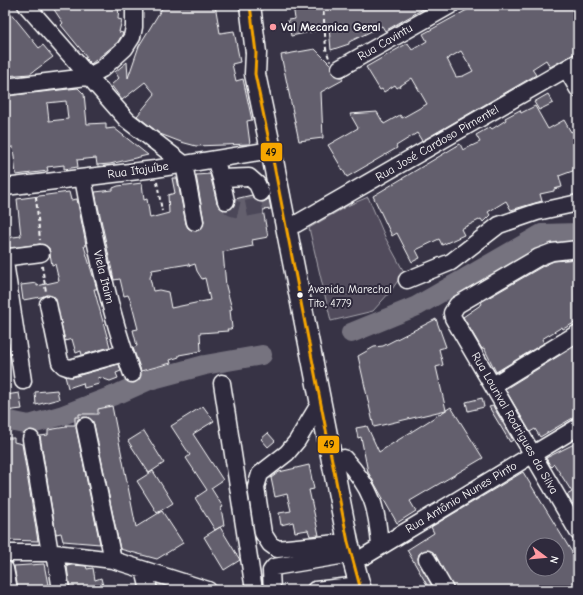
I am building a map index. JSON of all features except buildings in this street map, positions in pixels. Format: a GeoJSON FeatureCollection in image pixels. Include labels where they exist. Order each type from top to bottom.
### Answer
{"type":"FeatureCollection","features":[{"type":"Feature","properties":{"kind":"main road"},"geometry":{"type":"LineString","coordinates":[[250,5],[256,53],[255,74],[271,150],[276,199],[320,403],[361,550]]}},
{"type":"Feature","properties":{"kind":"main road"},"geometry":{"type":"LineString","coordinates":[[256,53],[265,72],[276,199],[296,224],[344,458],[361,550],[365,588]]}},
{"type":"Feature","properties":{"kind":"street"},"geometry":{"type":"LineString","coordinates":[[26,5],[87,77],[127,120],[184,164],[195,222]]}},
{"type":"Feature","properties":{"kind":"street"},"geometry":{"type":"LineString","coordinates":[[5,87],[87,77],[102,69],[125,48],[132,37],[134,27],[134,5]]}},
{"type":"Feature","properties":{"kind":"street","name":"Rua Cavintu"},"geometry":{"type":"LineString","coordinates":[[340,68],[450,5]]}},
{"type":"Feature","properties":{"kind":"street"},"geometry":{"type":"LineString","coordinates":[[572,66],[578,89]]}},
{"type":"Feature","properties":{"kind":"street","name":"Rua José Cardoso Pimentel"},"geometry":{"type":"LineString","coordinates":[[296,224],[572,66]]}},
{"type":"Feature","properties":{"kind":"street","name":"Rua Itajuíbe"},"geometry":{"type":"LineString","coordinates":[[5,187],[184,164],[271,150]]}},
{"type":"Feature","properties":{"kind":"street"},"geometry":{"type":"LineString","coordinates":[[214,159],[221,178],[226,201]]}},
{"type":"Feature","properties":{"kind":"street"},"geometry":{"type":"LineString","coordinates":[[221,178],[249,177],[276,199]]}},
{"type":"Feature","properties":{"kind":"street","name":"Viela Itaim"},"geometry":{"type":"LineString","coordinates":[[83,178],[97,250],[124,353],[132,374]]}},
{"type":"Feature","properties":{"kind":"street"},"geometry":{"type":"LineString","coordinates":[[407,280],[451,262],[499,225],[537,212],[578,203]]}},
{"type":"Feature","properties":{"kind":"street","name":"Rua Lourival Rodrigues da Silva"},"geometry":{"type":"LineString","coordinates":[[578,249],[552,252],[539,257],[457,304],[452,313],[578,531]]}},
{"type":"Feature","properties":{"kind":"street"},"geometry":{"type":"LineString","coordinates":[[23,381],[6,259],[10,257],[41,253]]}},
{"type":"Feature","properties":{"kind":"street"},"geometry":{"type":"LineString","coordinates":[[48,304],[60,362],[64,366],[70,368],[124,353]]}},
{"type":"Feature","properties":{"kind":"street"},"geometry":{"type":"LineString","coordinates":[[493,385],[578,334]]}},
{"type":"Feature","properties":{"kind":"street"},"geometry":{"type":"LineString","coordinates":[[222,383],[254,590]]}},
{"type":"Feature","properties":{"kind":"street"},"geometry":{"type":"LineString","coordinates":[[320,403],[297,441],[287,453],[260,474],[256,487],[263,533],[270,544],[277,549],[361,550]]}},
{"type":"Feature","properties":{"kind":"street"},"geometry":{"type":"LineString","coordinates":[[85,426],[113,560]]}},
{"type":"Feature","properties":{"kind":"street","name":"Rua Antônio Nunes Pinto"},"geometry":{"type":"LineString","coordinates":[[361,550],[578,427]]}},
{"type":"Feature","properties":{"kind":"street"},"geometry":{"type":"LineString","coordinates":[[31,439],[52,553],[61,590]]}},
{"type":"Feature","properties":{"kind":"street"},"geometry":{"type":"LineString","coordinates":[[272,590],[271,571],[274,567],[361,550]]}},
{"type":"Feature","properties":{"kind":"street"},"geometry":{"type":"LineString","coordinates":[[5,553],[52,553],[113,560],[208,590]]}},
{"type":"Feature","properties":{"kind":"street"},"geometry":{"type":"LineString","coordinates":[[427,559],[445,590]]}},
{"type":"Feature","properties":{"kind":"street"},"geometry":{"type":"LineString","coordinates":[[5,568],[9,590]]}},
{"type":"Feature","properties":{"kind":"street"},"geometry":{"type":"LineString","coordinates":[[144,570],[149,590]]}},
{"type":"Feature","properties":{"kind":"street"},"geometry":{"type":"LineString","coordinates":[[315,590],[365,588]]}},
{"type":"Feature","properties":{"kind":"path"},"geometry":{"type":"LineString","coordinates":[[323,5],[326,49],[330,60],[340,68]]}},
{"type":"Feature","properties":{"kind":"path"},"geometry":{"type":"LineString","coordinates":[[155,168],[162,211]]}},
{"type":"Feature","properties":{"kind":"path"},"geometry":{"type":"LineString","coordinates":[[34,184],[48,304]]}},
{"type":"Feature","properties":{"kind":"shaded area"},"geometry":{"type":"Polygon","coordinates":[[[368,197],[386,239],[404,272],[390,292],[373,311],[331,321],[309,228],[347,206],[368,197]]]}},
{"type":"Feature","properties":{"kind":"waterway"},"geometry":{"type":"LineString","coordinates":[[351,333],[417,306],[542,234],[578,233]]}},
{"type":"Feature","properties":{"kind":"waterway"},"geometry":{"type":"LineString","coordinates":[[5,420],[29,425],[63,415],[149,380],[205,365],[262,355]]}},
{"type":"Feature","properties":{"kind":"tunnel"},"geometry":{"type":"LineString","coordinates":[[226,201],[232,208],[240,210],[270,204]]}},
{"type":"Feature","properties":{"kind":"transit line","name":"49"},"geometry":{"type":"LineString","coordinates":[[250,5],[256,53],[255,74],[348,542],[361,590]]}},
{"type":"Feature","properties":{"kind":"place","name":"Val Mecanica Geral"},"geometry":{"type":"Point","coordinates":[273,27]}},
{"type":"Feature","properties":{"kind":"place","name":"Avenida Marechal Tito, 4779"},"geometry":{"type":"Point","coordinates":[300,295]}}]}
